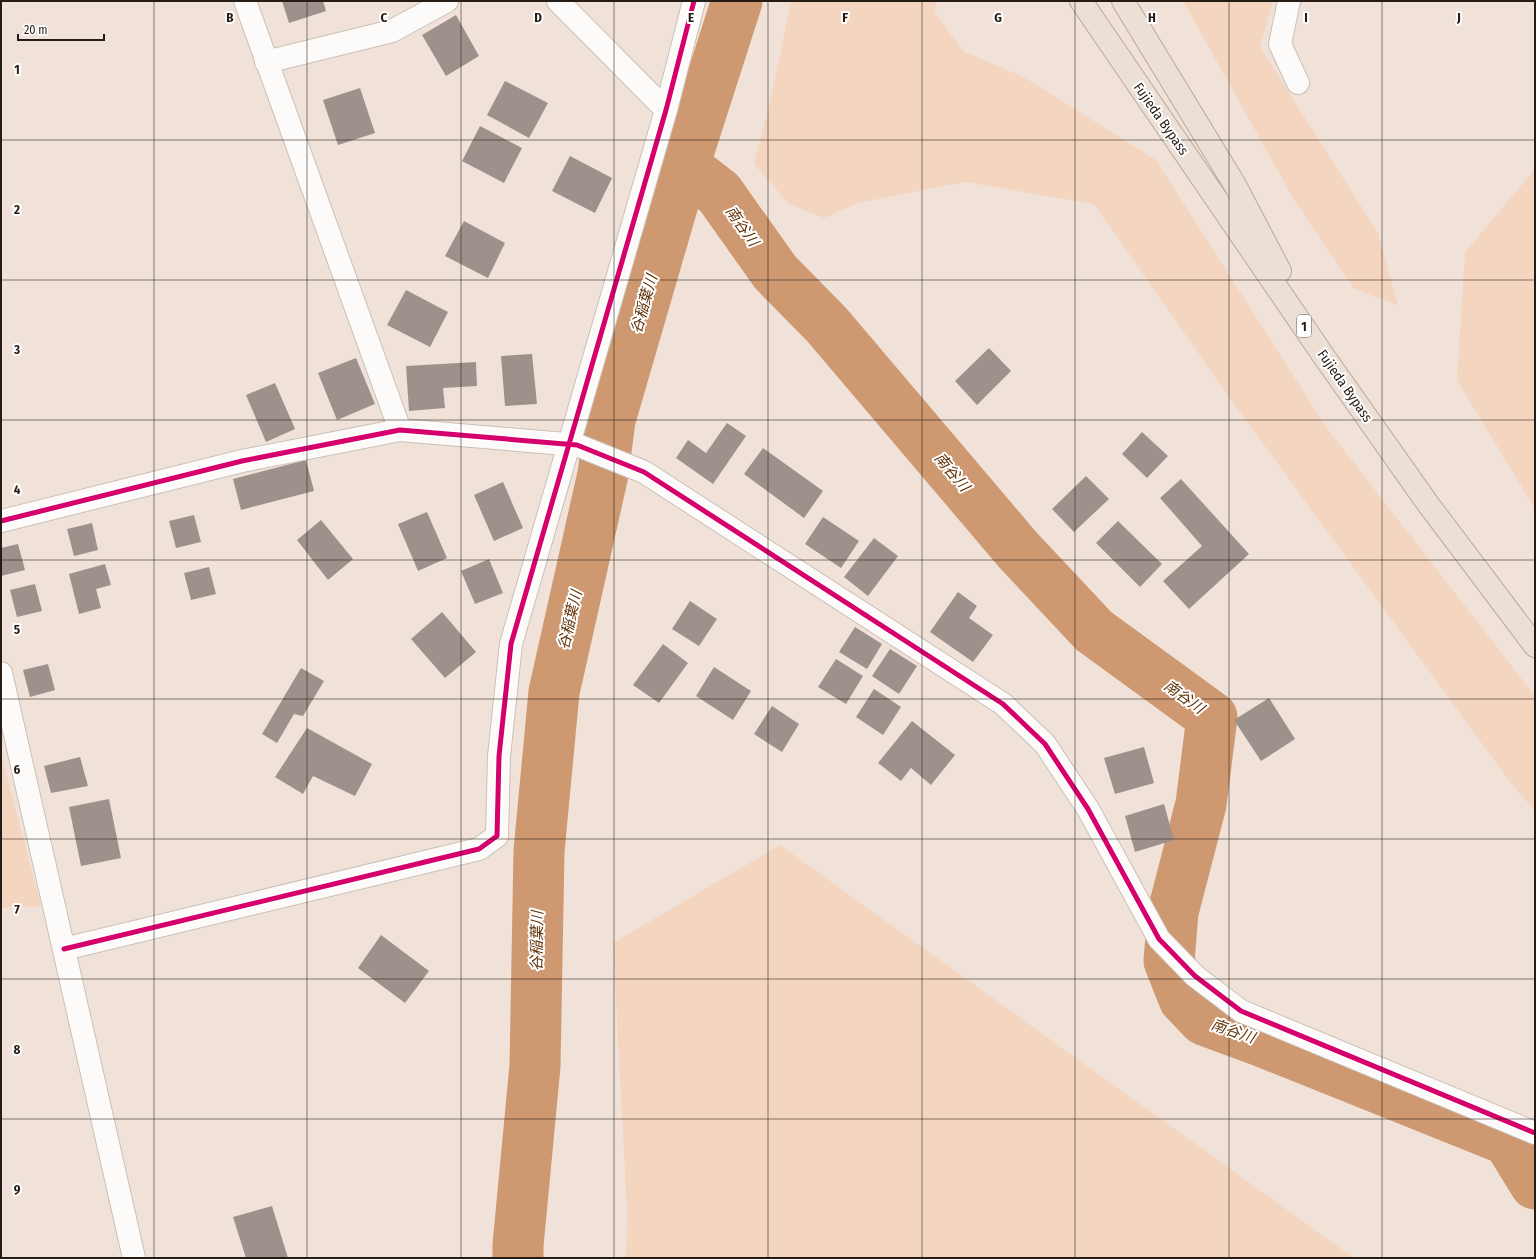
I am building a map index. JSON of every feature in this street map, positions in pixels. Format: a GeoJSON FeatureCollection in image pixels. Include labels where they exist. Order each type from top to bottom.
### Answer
{"type":"FeatureCollection","features":[{"type":"Feature","properties":{"kind":"highway","name":"Fujieda Bypass"},"geometry":{"type":"LineString","coordinates":[[1081,1],[1325,358],[1428,504],[1535,646]]}},
{"type":"Feature","properties":{"kind":"highway","name":"1"},"geometry":{"type":"LineString","coordinates":[[1123,1],[1235,185],[1325,358]]}},
{"type":"Feature","properties":{"kind":"street"},"geometry":{"type":"LineString","coordinates":[[245,1],[400,430]]}},
{"type":"Feature","properties":{"kind":"street"},"geometry":{"type":"LineString","coordinates":[[266,62],[392,31],[447,1]]}},
{"type":"Feature","properties":{"kind":"street"},"geometry":{"type":"LineString","coordinates":[[558,1],[666,110]]}},
{"type":"Feature","properties":{"kind":"street"},"geometry":{"type":"LineString","coordinates":[[64,949],[479,849],[497,836],[499,756],[511,644],[573,445],[666,110],[694,1]]}},
{"type":"Feature","properties":{"kind":"street"},"geometry":{"type":"LineString","coordinates":[[1289,1],[1280,44],[1298,83]]}},
{"type":"Feature","properties":{"kind":"street"},"geometry":{"type":"LineString","coordinates":[[1,521],[242,461],[400,430],[573,445],[644,472],[1003,704],[1045,744],[1088,809],[1159,939],[1195,976],[1241,1011],[1535,1133]]}},
{"type":"Feature","properties":{"kind":"street"},"geometry":{"type":"LineString","coordinates":[[1,672],[134,1258]]}},
{"type":"Feature","properties":{"kind":"shaded area"},"geometry":{"type":"Polygon","coordinates":[[[791,1],[936,1],[935,13],[964,52],[1024,77],[1156,160],[1326,427],[1535,696],[1535,811],[1510,782],[1232,401],[1094,204],[965,182],[858,203],[824,218],[789,204],[754,164],[771,98],[791,1]]]}},
{"type":"Feature","properties":{"kind":"shaded area"},"geometry":{"type":"Polygon","coordinates":[[[1183,1],[1273,1],[1260,47],[1378,233],[1398,305],[1354,289],[1292,196],[1183,1]]]}},
{"type":"Feature","properties":{"kind":"shaded area"},"geometry":{"type":"Polygon","coordinates":[[[1535,169],[1535,509],[1457,380],[1465,252],[1535,169]]]}},
{"type":"Feature","properties":{"kind":"shaded area"},"geometry":{"type":"Polygon","coordinates":[[[1,754],[41,906],[1,908],[1,754]]]}},
{"type":"Feature","properties":{"kind":"shaded area"},"geometry":{"type":"Polygon","coordinates":[[[780,845],[1354,1258],[626,1258],[627,1211],[613,943],[780,845]]]}},
{"type":"Feature","properties":{"kind":"building"},"geometry":{"type":"Polygon","coordinates":[[[282,1],[323,1],[326,11],[289,23],[282,1]]]}},
{"type":"Feature","properties":{"kind":"building"},"geometry":{"type":"Polygon","coordinates":[[[456,15],[479,56],[446,76],[422,35],[456,15]]]}},
{"type":"Feature","properties":{"kind":"building"},"geometry":{"type":"Polygon","coordinates":[[[505,81],[548,103],[529,138],[487,115],[505,81]]]}},
{"type":"Feature","properties":{"kind":"building"},"geometry":{"type":"Polygon","coordinates":[[[360,88],[375,133],[338,145],[323,100],[360,88]]]}},
{"type":"Feature","properties":{"kind":"building"},"geometry":{"type":"Polygon","coordinates":[[[480,126],[522,148],[504,183],[462,161],[480,126]]]}},
{"type":"Feature","properties":{"kind":"building"},"geometry":{"type":"Polygon","coordinates":[[[570,156],[612,178],[595,213],[552,191],[570,156]]]}},
{"type":"Feature","properties":{"kind":"building"},"geometry":{"type":"Polygon","coordinates":[[[464,221],[505,243],[488,278],[445,256],[464,221]]]}},
{"type":"Feature","properties":{"kind":"building"},"geometry":{"type":"Polygon","coordinates":[[[406,290],[448,312],[430,347],[387,325],[406,290]]]}},
{"type":"Feature","properties":{"kind":"building"},"geometry":{"type":"Polygon","coordinates":[[[989,348],[1011,371],[977,405],[955,381],[989,348]]]}},
{"type":"Feature","properties":{"kind":"building"},"geometry":{"type":"Polygon","coordinates":[[[532,354],[537,404],[505,406],[501,356],[532,354]]]}},
{"type":"Feature","properties":{"kind":"building"},"geometry":{"type":"Polygon","coordinates":[[[356,358],[375,404],[337,420],[318,373],[356,358]]]}},
{"type":"Feature","properties":{"kind":"building"},"geometry":{"type":"Polygon","coordinates":[[[476,362],[477,386],[443,388],[445,408],[409,411],[406,366],[476,362]]]}},
{"type":"Feature","properties":{"kind":"building"},"geometry":{"type":"Polygon","coordinates":[[[275,383],[295,429],[266,442],[246,395],[275,383]]]}},
{"type":"Feature","properties":{"kind":"building"},"geometry":{"type":"Polygon","coordinates":[[[727,423],[746,436],[713,484],[676,458],[688,440],[706,453],[727,423]]]}},
{"type":"Feature","properties":{"kind":"building"},"geometry":{"type":"Polygon","coordinates":[[[1142,432],[1168,456],[1147,478],[1122,454],[1142,432]]]}},
{"type":"Feature","properties":{"kind":"building"},"geometry":{"type":"Polygon","coordinates":[[[763,448],[823,491],[804,518],[744,474],[763,448]]]}},
{"type":"Feature","properties":{"kind":"building"},"geometry":{"type":"Polygon","coordinates":[[[306,460],[314,491],[241,510],[233,479],[306,460]]]}},
{"type":"Feature","properties":{"kind":"building"},"geometry":{"type":"Polygon","coordinates":[[[1086,476],[1109,499],[1074,532],[1052,509],[1086,476]]]}},
{"type":"Feature","properties":{"kind":"building"},"geometry":{"type":"Polygon","coordinates":[[[1181,479],[1249,554],[1189,609],[1163,581],[1202,546],[1160,498],[1181,479]]]}},
{"type":"Feature","properties":{"kind":"building"},"geometry":{"type":"Polygon","coordinates":[[[503,482],[523,528],[494,541],[474,495],[503,482]]]}},
{"type":"Feature","properties":{"kind":"building"},"geometry":{"type":"Polygon","coordinates":[[[427,512],[447,558],[418,571],[398,524],[427,512]]]}},
{"type":"Feature","properties":{"kind":"building"},"geometry":{"type":"Polygon","coordinates":[[[194,515],[201,542],[176,548],[169,521],[194,515]]]}},
{"type":"Feature","properties":{"kind":"building"},"geometry":{"type":"Polygon","coordinates":[[[823,517],[859,541],[841,568],[805,544],[823,517]]]}},
{"type":"Feature","properties":{"kind":"building"},"geometry":{"type":"Polygon","coordinates":[[[321,520],[353,559],[328,580],[297,540],[321,520]]]}},
{"type":"Feature","properties":{"kind":"building"},"geometry":{"type":"Polygon","coordinates":[[[1118,521],[1162,564],[1140,587],[1096,543],[1118,521]]]}},
{"type":"Feature","properties":{"kind":"building"},"geometry":{"type":"Polygon","coordinates":[[[92,523],[98,550],[74,556],[67,529],[92,523]]]}},
{"type":"Feature","properties":{"kind":"building"},"geometry":{"type":"Polygon","coordinates":[[[874,538],[898,556],[868,596],[844,577],[874,538]]]}},
{"type":"Feature","properties":{"kind":"building"},"geometry":{"type":"Polygon","coordinates":[[[18,544],[25,570],[1,576],[1,548],[18,544]]]}},
{"type":"Feature","properties":{"kind":"building"},"geometry":{"type":"Polygon","coordinates":[[[489,559],[503,593],[475,604],[461,571],[489,559]]]}},
{"type":"Feature","properties":{"kind":"building"},"geometry":{"type":"Polygon","coordinates":[[[105,564],[111,585],[96,589],[101,608],[79,614],[69,574],[105,564]]]}},
{"type":"Feature","properties":{"kind":"building"},"geometry":{"type":"Polygon","coordinates":[[[209,567],[216,594],[191,600],[184,573],[209,567]]]}},
{"type":"Feature","properties":{"kind":"building"},"geometry":{"type":"Polygon","coordinates":[[[35,584],[42,611],[17,617],[10,590],[35,584]]]}},
{"type":"Feature","properties":{"kind":"building"},"geometry":{"type":"Polygon","coordinates":[[[958,592],[977,606],[969,618],[993,635],[973,662],[930,632],[958,592]]]}},
{"type":"Feature","properties":{"kind":"building"},"geometry":{"type":"Polygon","coordinates":[[[690,601],[717,619],[699,646],[672,629],[690,601]]]}},
{"type":"Feature","properties":{"kind":"building"},"geometry":{"type":"Polygon","coordinates":[[[442,612],[476,652],[445,678],[411,639],[442,612]]]}},
{"type":"Feature","properties":{"kind":"building"},"geometry":{"type":"Polygon","coordinates":[[[855,627],[882,644],[867,669],[839,652],[855,627]]]}},
{"type":"Feature","properties":{"kind":"building"},"geometry":{"type":"Polygon","coordinates":[[[663,644],[688,663],[659,703],[633,685],[663,644]]]}},
{"type":"Feature","properties":{"kind":"building"},"geometry":{"type":"Polygon","coordinates":[[[890,649],[917,666],[899,694],[872,676],[890,649]]]}},
{"type":"Feature","properties":{"kind":"building"},"geometry":{"type":"Polygon","coordinates":[[[836,659],[863,676],[846,704],[818,687],[836,659]]]}},
{"type":"Feature","properties":{"kind":"building"},"geometry":{"type":"Polygon","coordinates":[[[48,664],[55,690],[30,697],[23,670],[48,664]]]}},
{"type":"Feature","properties":{"kind":"building"},"geometry":{"type":"Polygon","coordinates":[[[714,667],[751,691],[733,720],[696,696],[714,667]]]}},
{"type":"Feature","properties":{"kind":"building"},"geometry":{"type":"Polygon","coordinates":[[[301,668],[324,681],[303,716],[294,714],[277,743],[262,734],[301,668]]]}},
{"type":"Feature","properties":{"kind":"building"},"geometry":{"type":"Polygon","coordinates":[[[874,689],[901,707],[883,735],[856,717],[874,689]]]}},
{"type":"Feature","properties":{"kind":"building"},"geometry":{"type":"Polygon","coordinates":[[[1269,698],[1295,739],[1261,761],[1234,720],[1269,698]]]}},
{"type":"Feature","properties":{"kind":"building"},"geometry":{"type":"Polygon","coordinates":[[[772,706],[799,724],[782,752],[754,734],[772,706]]]}},
{"type":"Feature","properties":{"kind":"building"},"geometry":{"type":"Polygon","coordinates":[[[912,721],[955,755],[931,785],[911,768],[901,781],[878,763],[912,721]]]}},
{"type":"Feature","properties":{"kind":"building"},"geometry":{"type":"Polygon","coordinates":[[[307,728],[372,764],[355,796],[313,776],[303,794],[275,777],[307,728]]]}},
{"type":"Feature","properties":{"kind":"building"},"geometry":{"type":"Polygon","coordinates":[[[1144,747],[1154,783],[1115,794],[1104,758],[1144,747]]]}},
{"type":"Feature","properties":{"kind":"building"},"geometry":{"type":"Polygon","coordinates":[[[80,757],[88,786],[51,793],[44,766],[80,757]]]}},
{"type":"Feature","properties":{"kind":"building"},"geometry":{"type":"Polygon","coordinates":[[[109,799],[121,858],[81,866],[69,807],[109,799]]]}},
{"type":"Feature","properties":{"kind":"building"},"geometry":{"type":"Polygon","coordinates":[[[1164,804],[1174,840],[1135,852],[1125,816],[1164,804]]]}},
{"type":"Feature","properties":{"kind":"building"},"geometry":{"type":"Polygon","coordinates":[[[381,935],[429,971],[405,1003],[358,968],[381,935]]]}},
{"type":"Feature","properties":{"kind":"building"},"geometry":{"type":"Polygon","coordinates":[[[272,1206],[288,1258],[246,1258],[233,1217],[272,1206]]]}},
{"type":"Feature","properties":{"kind":"waterway","name":"谷稲葉川"},"geometry":{"type":"LineString","coordinates":[[518,1258],[535,1066],[539,851],[554,692],[603,474],[610,420],[683,169],[737,1]]}},
{"type":"Feature","properties":{"kind":"waterway","name":"南谷川"},"geometry":{"type":"LineString","coordinates":[[683,169],[697,176],[719,193],[775,272],[827,325],[1018,550],[1094,631],[1212,717],[1201,804],[1173,912],[1169,961],[1184,999],[1204,1020],[1261,1041],[1508,1140],[1535,1184]]}},
{"type":"Feature","properties":{"kind":"cycle path"},"geometry":{"type":"LineString","coordinates":[[64,949],[479,849],[497,836],[499,756],[511,644],[666,110],[694,1]]}},
{"type":"Feature","properties":{"kind":"cycle path"},"geometry":{"type":"LineString","coordinates":[[1,521],[242,461],[400,430],[577,445],[644,472],[1003,704],[1045,744],[1088,809],[1159,939],[1195,976],[1241,1011],[1535,1133]]}}]}
